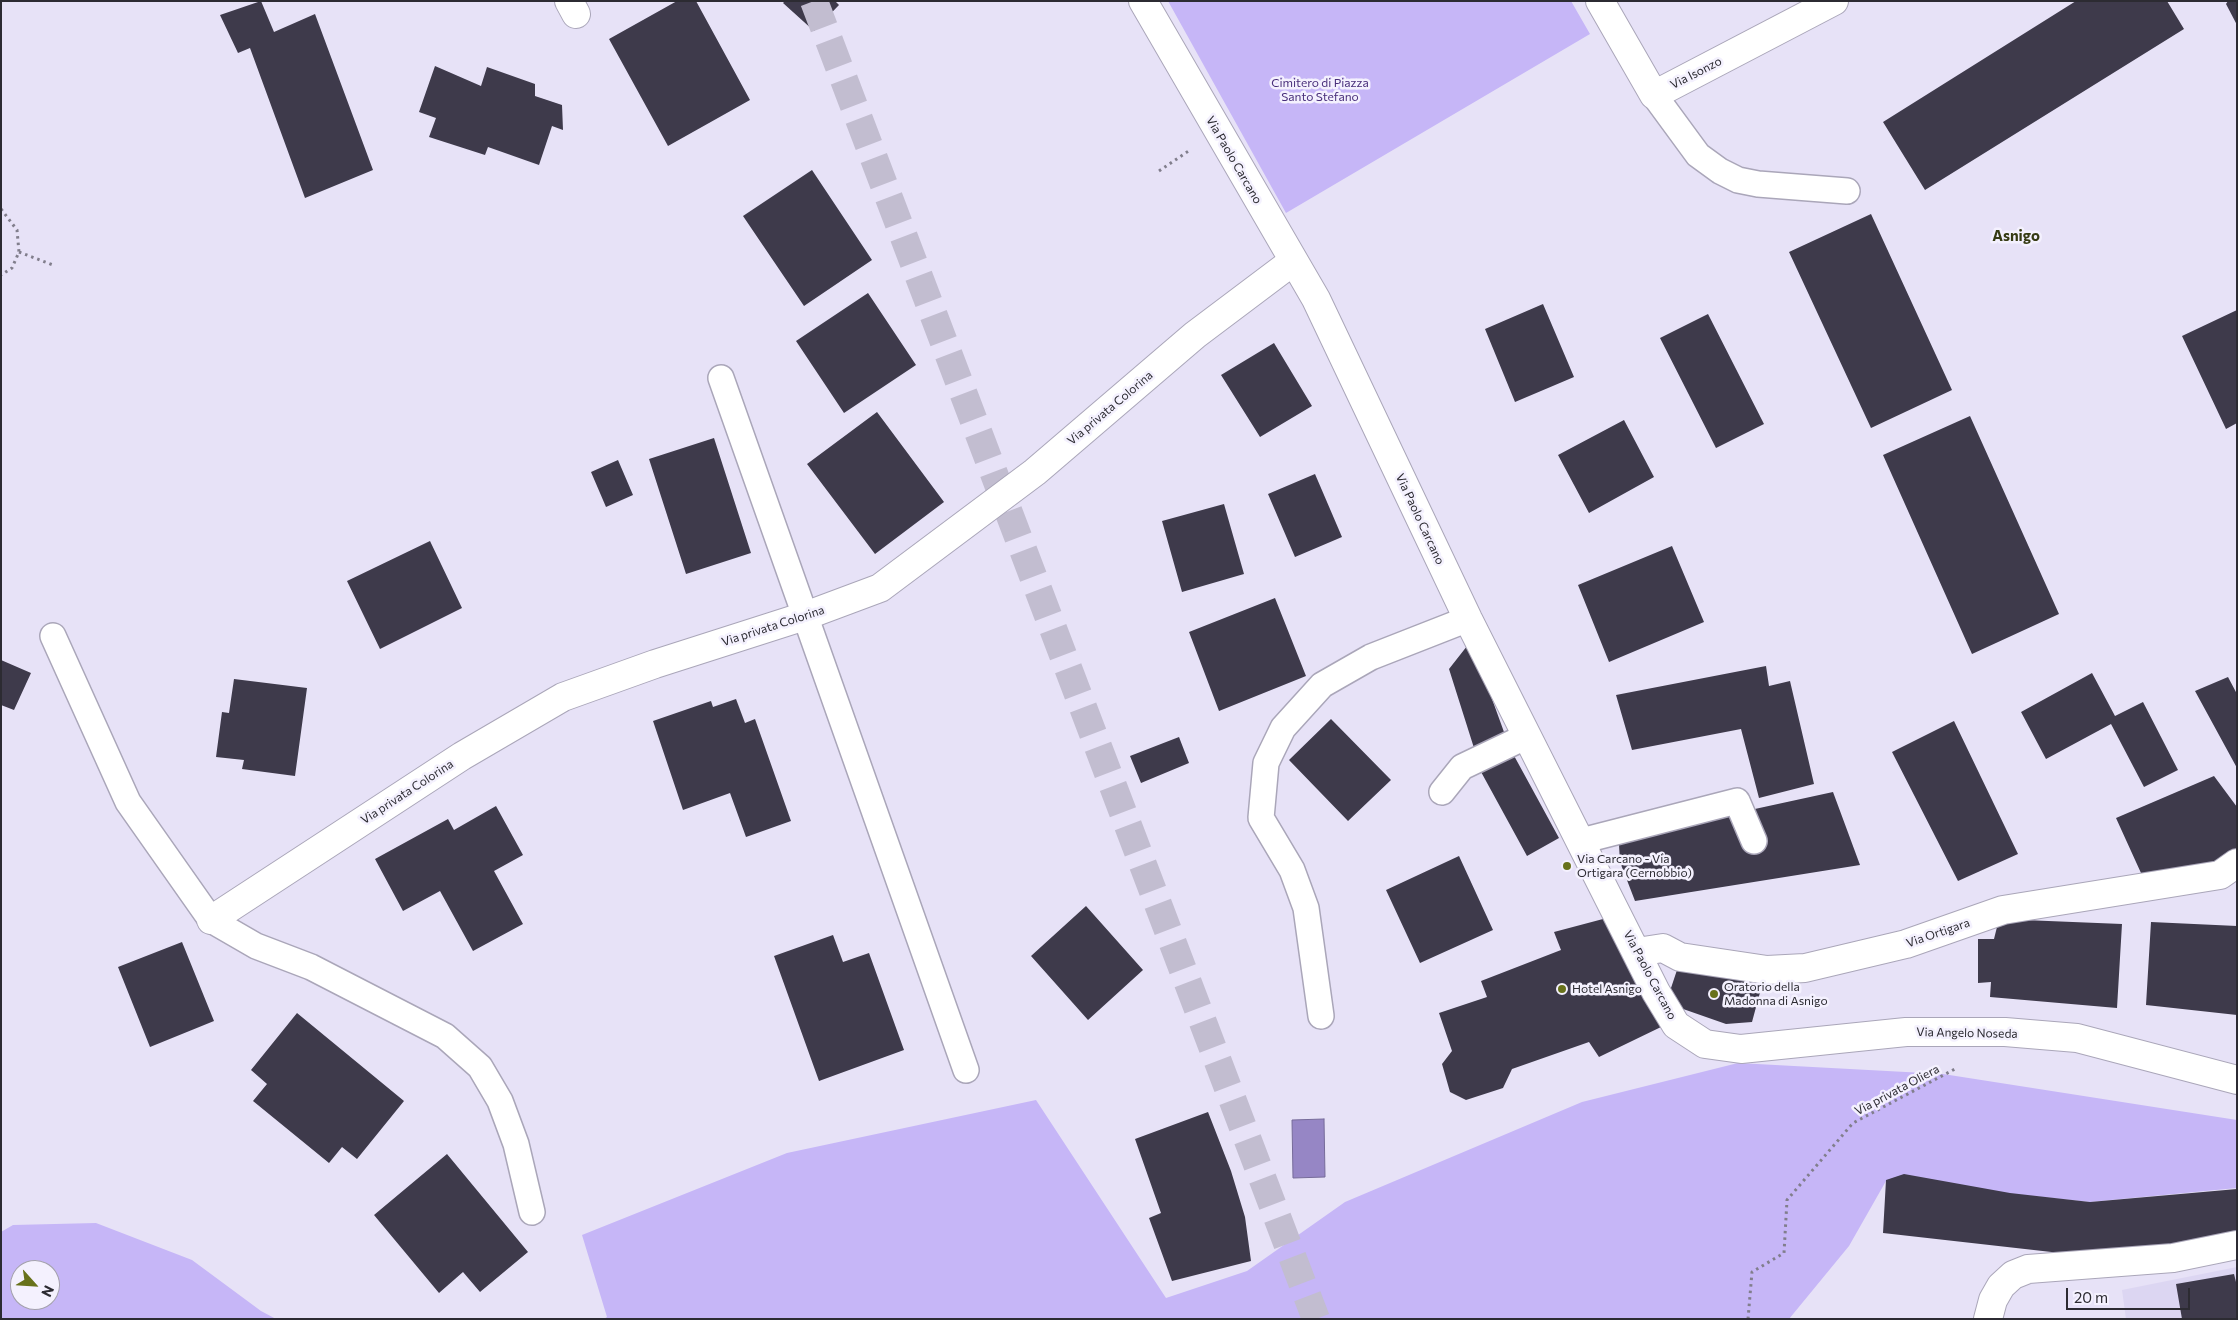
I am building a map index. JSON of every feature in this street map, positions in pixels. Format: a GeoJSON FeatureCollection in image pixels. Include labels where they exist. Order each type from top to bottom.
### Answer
{"type":"FeatureCollection","features":[{"type":"Feature","properties":{"kind":"street","name":"Via Paolo Carcano"},"geometry":{"type":"LineString","coordinates":[[1143,1],[1292,262],[1316,300],[1468,620],[1637,952],[1676,1025],[1694,1037]]}},
{"type":"Feature","properties":{"kind":"street"},"geometry":{"type":"LineString","coordinates":[[1600,1],[1654,94]]}},
{"type":"Feature","properties":{"kind":"street","name":"Via Isonzo"},"geometry":{"type":"LineString","coordinates":[[1654,94],[1834,1]]}},
{"type":"Feature","properties":{"kind":"street","name":"Via privata Colorina"},"geometry":{"type":"LineString","coordinates":[[211,920],[462,756],[563,697],[655,664],[805,616],[880,588],[1035,472],[1195,335],[1292,262]]}},
{"type":"Feature","properties":{"kind":"street","name":"Via Ortigara"},"geometry":{"type":"LineString","coordinates":[[1637,952],[1663,948],[1680,957],[1766,970],[1805,968],[1906,944],[2004,910],[2220,875],[2237,863]]}},
{"type":"Feature","properties":{"kind":"street","name":"Via Angelo Noseda"},"geometry":{"type":"LineString","coordinates":[[1694,1037],[1705,1044],[1741,1049],[1906,1032],[2005,1032],[2077,1038],[2237,1080]]}},
{"type":"Feature","properties":{"kind":"street"},"geometry":{"type":"LineString","coordinates":[[1988,1319],[1993,1300],[2001,1286],[2013,1275],[2028,1269],[2173,1258],[2237,1245]]}},
{"type":"Feature","properties":{"kind":"lane"},"geometry":{"type":"LineString","coordinates":[[1654,94],[1698,155],[1720,171],[1738,180],[1758,184],[1847,191]]}},
{"type":"Feature","properties":{"kind":"lane"},"geometry":{"type":"LineString","coordinates":[[721,378],[966,1070]]}},
{"type":"Feature","properties":{"kind":"lane"},"geometry":{"type":"LineString","coordinates":[[1321,1016],[1306,908],[1292,870],[1261,818],[1266,763],[1283,728],[1322,685],[1371,657],[1468,620]]}},
{"type":"Feature","properties":{"kind":"lane"},"geometry":{"type":"LineString","coordinates":[[53,636],[128,802],[211,920],[256,946],[311,967],[446,1036],[480,1067],[500,1101],[516,1144],[532,1212]]}},
{"type":"Feature","properties":{"kind":"lane"},"geometry":{"type":"LineString","coordinates":[[1442,792],[1462,767],[1527,736]]}},
{"type":"Feature","properties":{"kind":"lane"},"geometry":{"type":"LineString","coordinates":[[1581,841],[1737,801],[1754,841]]}},
{"type":"Feature","properties":{"kind":"path"},"geometry":{"type":"LineString","coordinates":[[1,209],[17,230],[19,252],[12,268],[1,275]]}},
{"type":"Feature","properties":{"kind":"path"},"geometry":{"type":"LineString","coordinates":[[19,252],[52,265]]}},
{"type":"Feature","properties":{"kind":"path","name":"Via privata Oliera"},"geometry":{"type":"LineString","coordinates":[[1748,1319],[1752,1272],[1784,1253],[1787,1200],[1853,1123],[1958,1068]]}},
{"type":"Feature","properties":{"kind":"shaded area"},"geometry":{"type":"Polygon","coordinates":[[[1324,1119],[1325,1177],[1293,1178],[1292,1120],[1324,1119]]]}},
{"type":"Feature","properties":{"kind":"shaded area"},"geometry":{"type":"Polygon","coordinates":[[[2237,1267],[2237,1319],[2126,1319],[2122,1290],[2237,1267]]]}},
{"type":"Feature","properties":{"kind":"green space","name":"Cimitero di Piazza Santo Stefano"},"geometry":{"type":"Polygon","coordinates":[[[1168,1],[1571,1],[1590,34],[1286,213],[1168,1]]]}},
{"type":"Feature","properties":{"kind":"green space"},"geometry":{"type":"Polygon","coordinates":[[[1738,1063],[1943,1074],[2237,1120],[2237,1188],[2090,1202],[1886,1181],[1849,1246],[1789,1319],[604,1319],[607,1317],[582,1235],[787,1153],[1036,1100],[1166,1298],[1247,1271],[1345,1202],[1582,1102],[1738,1063]]]}},
{"type":"Feature","properties":{"kind":"green space"},"geometry":{"type":"Polygon","coordinates":[[[96,1223],[192,1260],[261,1311],[276,1319],[1,1319],[1,1232],[13,1225],[96,1223]]]}},
{"type":"Feature","properties":{"kind":"building"},"geometry":{"type":"Polygon","coordinates":[[[261,1],[274,32],[315,14],[373,170],[305,198],[250,48],[238,53],[220,15],[261,1]]]}},
{"type":"Feature","properties":{"kind":"building"},"geometry":{"type":"Polygon","coordinates":[[[677,1],[696,1],[750,100],[668,146],[609,39],[677,1]]]}},
{"type":"Feature","properties":{"kind":"building"},"geometry":{"type":"Polygon","coordinates":[[[785,1],[835,1],[839,5],[814,31],[783,3],[785,1]]]}},
{"type":"Feature","properties":{"kind":"building"},"geometry":{"type":"Polygon","coordinates":[[[2076,1],[2167,1],[2184,29],[1925,190],[1883,122],[2076,1]]]}},
{"type":"Feature","properties":{"kind":"building"},"geometry":{"type":"Polygon","coordinates":[[[2228,1],[2237,1],[2237,25],[2226,4],[2228,1]]]}},
{"type":"Feature","properties":{"kind":"building"},"geometry":{"type":"Polygon","coordinates":[[[435,66],[481,86],[487,67],[535,84],[535,96],[562,105],[563,130],[552,126],[539,165],[488,147],[485,155],[429,137],[436,118],[419,112],[435,66]]]}},
{"type":"Feature","properties":{"kind":"building"},"geometry":{"type":"Polygon","coordinates":[[[812,170],[872,260],[804,306],[743,216],[812,170]]]}},
{"type":"Feature","properties":{"kind":"building"},"geometry":{"type":"Polygon","coordinates":[[[1871,214],[1952,390],[1871,428],[1789,252],[1871,214]]]}},
{"type":"Feature","properties":{"kind":"building"},"geometry":{"type":"Polygon","coordinates":[[[868,293],[916,365],[844,413],[796,341],[868,293]]]}},
{"type":"Feature","properties":{"kind":"building"},"geometry":{"type":"Polygon","coordinates":[[[1543,304],[1574,377],[1515,402],[1485,329],[1543,304]]]}},
{"type":"Feature","properties":{"kind":"building"},"geometry":{"type":"Polygon","coordinates":[[[2237,310],[2237,423],[2226,429],[2182,336],[2237,310]]]}},
{"type":"Feature","properties":{"kind":"building"},"geometry":{"type":"Polygon","coordinates":[[[1708,314],[1764,424],[1716,448],[1660,338],[1708,314]]]}},
{"type":"Feature","properties":{"kind":"building"},"geometry":{"type":"Polygon","coordinates":[[[1274,343],[1312,406],[1260,437],[1221,375],[1274,343]]]}},
{"type":"Feature","properties":{"kind":"building"},"geometry":{"type":"Polygon","coordinates":[[[877,412],[944,502],[875,554],[807,464],[877,412]]]}},
{"type":"Feature","properties":{"kind":"building"},"geometry":{"type":"Polygon","coordinates":[[[1970,416],[2059,614],[1972,654],[1883,455],[1970,416]]]}},
{"type":"Feature","properties":{"kind":"building"},"geometry":{"type":"Polygon","coordinates":[[[1624,420],[1654,477],[1589,513],[1558,455],[1624,420]]]}},
{"type":"Feature","properties":{"kind":"building"},"geometry":{"type":"Polygon","coordinates":[[[714,438],[751,553],[686,574],[649,459],[714,438]]]}},
{"type":"Feature","properties":{"kind":"building"},"geometry":{"type":"Polygon","coordinates":[[[618,460],[633,495],[606,507],[591,472],[618,460]]]}},
{"type":"Feature","properties":{"kind":"building"},"geometry":{"type":"Polygon","coordinates":[[[1315,474],[1342,537],[1295,557],[1268,494],[1315,474]]]}},
{"type":"Feature","properties":{"kind":"building"},"geometry":{"type":"Polygon","coordinates":[[[1224,504],[1244,574],[1182,592],[1162,521],[1224,504]]]}},
{"type":"Feature","properties":{"kind":"building"},"geometry":{"type":"Polygon","coordinates":[[[430,541],[462,608],[380,649],[347,581],[430,541]]]}},
{"type":"Feature","properties":{"kind":"building"},"geometry":{"type":"Polygon","coordinates":[[[1672,546],[1704,622],[1609,662],[1578,585],[1672,546]]]}},
{"type":"Feature","properties":{"kind":"building"},"geometry":{"type":"Polygon","coordinates":[[[1275,598],[1306,676],[1219,711],[1189,632],[1275,598]]]}},
{"type":"Feature","properties":{"kind":"building"},"geometry":{"type":"Polygon","coordinates":[[[1471,641],[1504,732],[1474,748],[1449,669],[1471,641]]]}},
{"type":"Feature","properties":{"kind":"building"},"geometry":{"type":"Polygon","coordinates":[[[1,660],[31,673],[14,710],[1,705],[1,660]]]}},
{"type":"Feature","properties":{"kind":"building"},"geometry":{"type":"Polygon","coordinates":[[[1766,666],[1769,686],[1790,681],[1814,784],[1759,798],[1741,729],[1632,750],[1616,695],[1766,666]]]}},
{"type":"Feature","properties":{"kind":"building"},"geometry":{"type":"Polygon","coordinates":[[[2092,673],[2115,716],[2143,702],[2178,770],[2144,787],[2111,724],[2046,759],[2021,712],[2092,673]]]}},
{"type":"Feature","properties":{"kind":"building"},"geometry":{"type":"Polygon","coordinates":[[[2228,677],[2237,694],[2237,768],[2195,691],[2228,677]]]}},
{"type":"Feature","properties":{"kind":"building"},"geometry":{"type":"Polygon","coordinates":[[[234,679],[307,688],[295,776],[242,769],[244,760],[216,757],[222,712],[229,713],[234,679]]]}},
{"type":"Feature","properties":{"kind":"building"},"geometry":{"type":"Polygon","coordinates":[[[736,699],[745,723],[755,719],[791,821],[746,837],[730,793],[683,810],[653,721],[711,701],[713,707],[736,699]]]}},
{"type":"Feature","properties":{"kind":"building"},"geometry":{"type":"Polygon","coordinates":[[[1331,719],[1391,780],[1348,821],[1289,760],[1331,719]]]}},
{"type":"Feature","properties":{"kind":"building"},"geometry":{"type":"Polygon","coordinates":[[[1954,721],[2018,854],[1958,881],[1892,752],[1954,721]]]}},
{"type":"Feature","properties":{"kind":"building"},"geometry":{"type":"Polygon","coordinates":[[[1179,737],[1189,763],[1141,783],[1130,756],[1179,737]]]}},
{"type":"Feature","properties":{"kind":"building"},"geometry":{"type":"Polygon","coordinates":[[[1512,752],[1559,838],[1527,856],[1480,770],[1512,752]]]}},
{"type":"Feature","properties":{"kind":"building"},"geometry":{"type":"Polygon","coordinates":[[[2214,776],[2237,807],[2237,848],[2199,871],[2146,884],[2116,818],[2214,776]]]}},
{"type":"Feature","properties":{"kind":"building"},"geometry":{"type":"Polygon","coordinates":[[[1833,792],[1860,865],[1635,901],[1620,862],[1619,845],[1626,837],[1833,792]]]}},
{"type":"Feature","properties":{"kind":"building"},"geometry":{"type":"Polygon","coordinates":[[[496,806],[523,855],[494,871],[523,924],[473,951],[440,891],[403,911],[375,859],[448,819],[454,830],[496,806]]]}},
{"type":"Feature","properties":{"kind":"building"},"geometry":{"type":"Polygon","coordinates":[[[1459,856],[1493,930],[1420,963],[1386,890],[1459,856]]]}},
{"type":"Feature","properties":{"kind":"building"},"geometry":{"type":"Polygon","coordinates":[[[1086,906],[1143,970],[1088,1020],[1031,956],[1086,906]]]}},
{"type":"Feature","properties":{"kind":"building","name":"Hotel Asnigo"},"geometry":{"type":"Polygon","coordinates":[[[1603,919],[1661,1027],[1599,1057],[1589,1042],[1512,1069],[1503,1088],[1466,1100],[1450,1092],[1442,1064],[1452,1051],[1439,1013],[1487,997],[1481,981],[1561,950],[1554,932],[1603,919]]]}},
{"type":"Feature","properties":{"kind":"building"},"geometry":{"type":"Polygon","coordinates":[[[1999,919],[2122,924],[2117,1008],[1990,997],[1991,982],[1978,983],[1978,939],[1994,939],[1999,919]]]}},
{"type":"Feature","properties":{"kind":"building"},"geometry":{"type":"Polygon","coordinates":[[[2151,922],[2237,926],[2237,1015],[2146,1005],[2151,922]]]}},
{"type":"Feature","properties":{"kind":"building"},"geometry":{"type":"Polygon","coordinates":[[[833,935],[843,962],[869,953],[904,1050],[819,1081],[774,956],[833,935]]]}},
{"type":"Feature","properties":{"kind":"building"},"geometry":{"type":"Polygon","coordinates":[[[182,942],[214,1021],[150,1047],[118,967],[182,942]]]}},
{"type":"Feature","properties":{"kind":"building","name":"Oratorio della Madonna di Asnigo"},"geometry":{"type":"Polygon","coordinates":[[[1678,967],[1762,985],[1752,1022],[1726,1024],[1666,1003],[1678,967]]]}},
{"type":"Feature","properties":{"kind":"building"},"geometry":{"type":"Polygon","coordinates":[[[297,1013],[404,1101],[357,1159],[342,1147],[329,1163],[253,1101],[267,1084],[251,1070],[297,1013]]]}},
{"type":"Feature","properties":{"kind":"building"},"geometry":{"type":"Polygon","coordinates":[[[1208,1112],[1231,1171],[1245,1217],[1251,1261],[1172,1281],[1149,1218],[1161,1213],[1135,1139],[1208,1112]]]}},
{"type":"Feature","properties":{"kind":"building"},"geometry":{"type":"Polygon","coordinates":[[[447,1154],[528,1252],[480,1292],[463,1272],[439,1293],[374,1215],[447,1154]]]}},
{"type":"Feature","properties":{"kind":"building"},"geometry":{"type":"Polygon","coordinates":[[[1904,1174],[2010,1193],[2090,1202],[2237,1189],[2237,1245],[2087,1256],[1883,1233],[1886,1180],[1904,1174]]]}},
{"type":"Feature","properties":{"kind":"building"},"geometry":{"type":"Polygon","coordinates":[[[2234,1274],[2237,1286],[2237,1319],[2182,1319],[2176,1284],[2234,1274]]]}},
{"type":"Feature","properties":{"kind":"tunnel"},"geometry":{"type":"LineString","coordinates":[[814,1],[1316,1319]]}},
{"type":"Feature","properties":{"kind":"place","name":"Via Carcano - Via Ortigara (Cernobbio)"},"geometry":{"type":"Point","coordinates":[1567,866]}},
{"type":"Feature","properties":{"kind":"place","name":"Hotel Asnigo"},"geometry":{"type":"Point","coordinates":[1562,989]}},
{"type":"Feature","properties":{"kind":"place","name":"Oratorio della Madonna di Asnigo"},"geometry":{"type":"Point","coordinates":[1714,994]}},
{"type":"Feature","properties":{"kind":"district","name":"Asnigo"},"geometry":{"type":"Point","coordinates":[2016,236]}}]}
